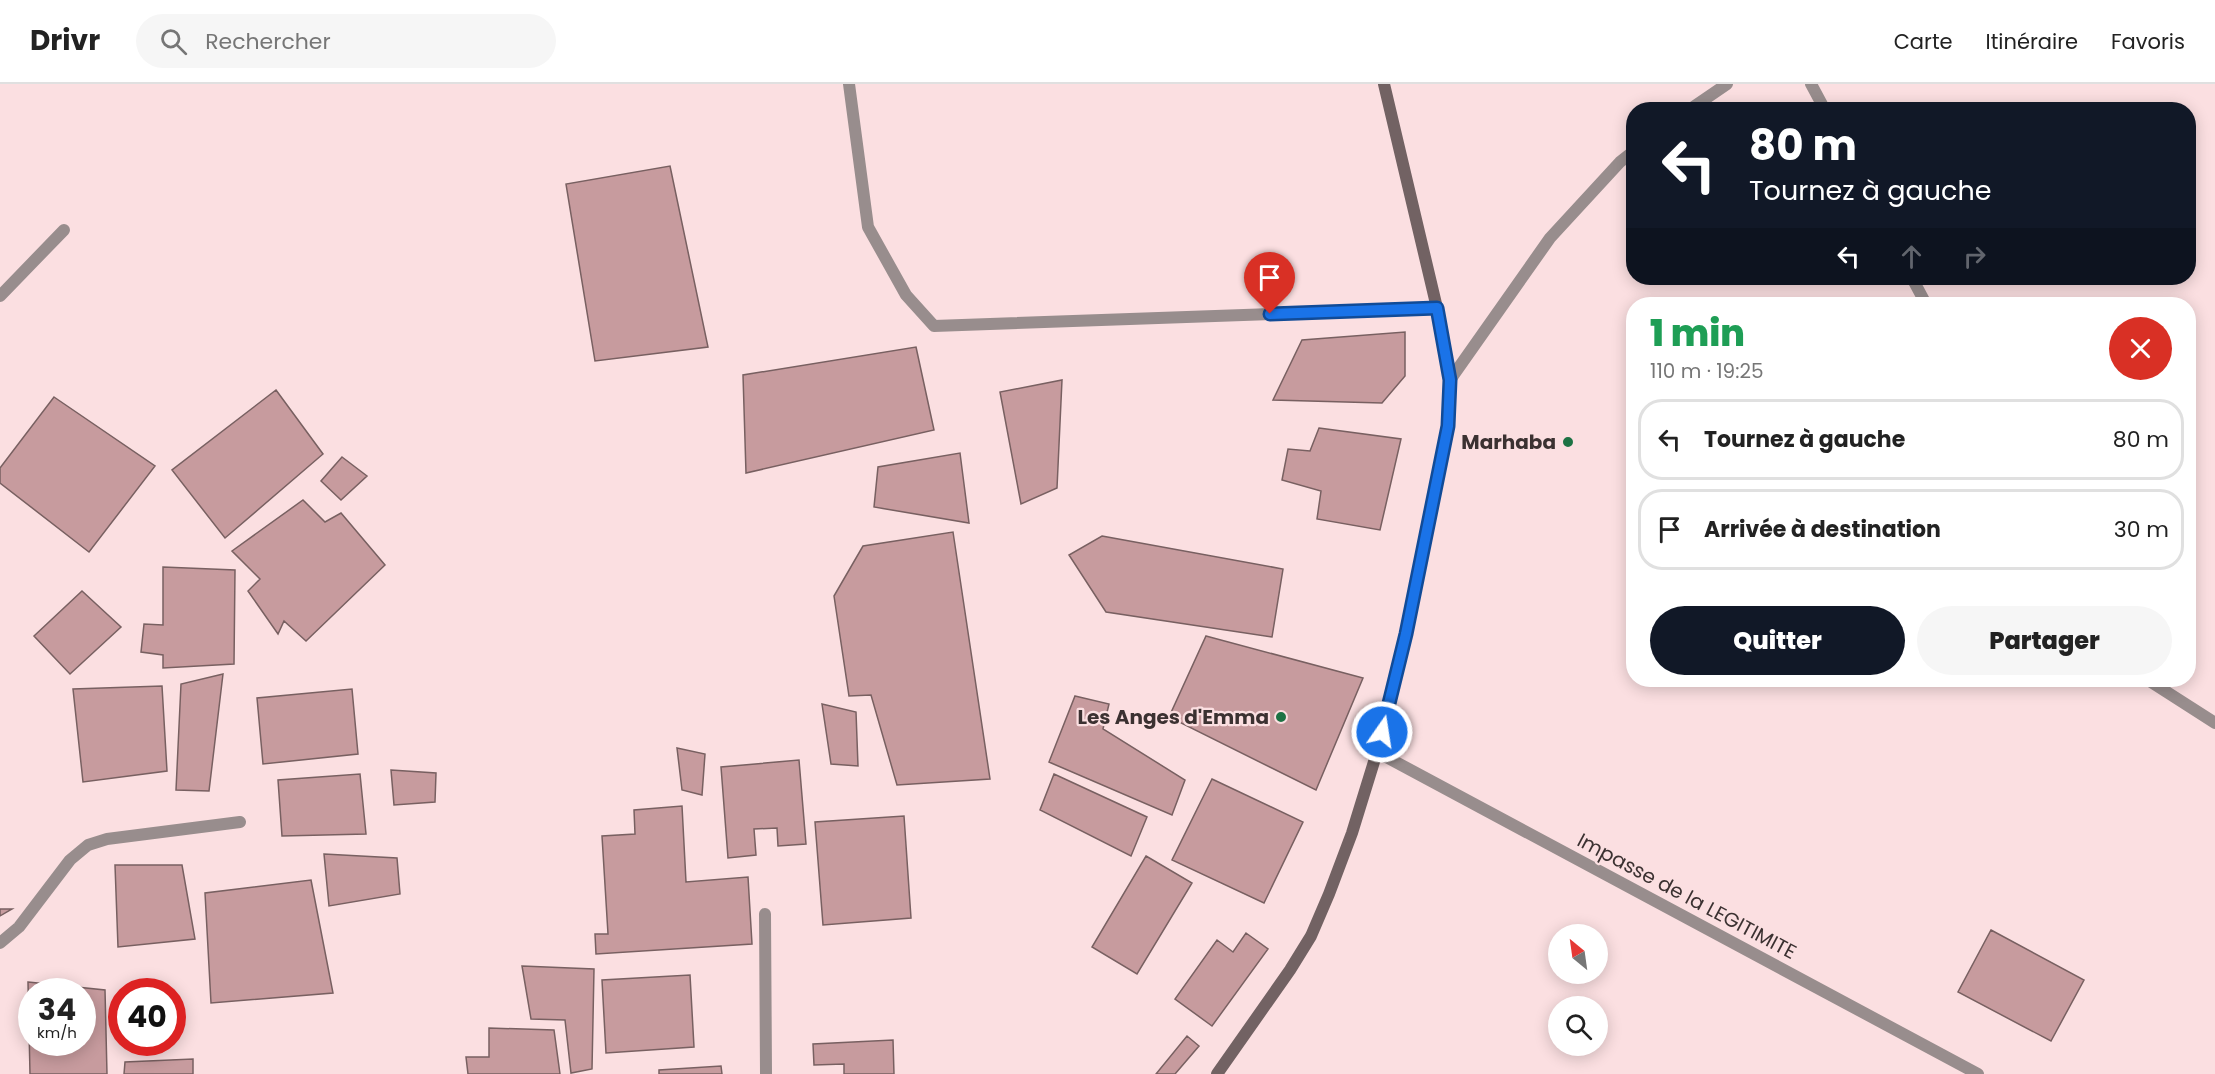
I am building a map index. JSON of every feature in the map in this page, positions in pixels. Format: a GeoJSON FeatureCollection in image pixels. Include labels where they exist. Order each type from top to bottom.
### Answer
{"type":"FeatureCollection","features":[{"type":"Feature","properties":{"kind":"street"},"geometry":{"type":"LineString","coordinates":[[849,84],[868,227],[906,295],[934,326],[1437,308]]}},
{"type":"Feature","properties":{"kind":"street"},"geometry":{"type":"LineString","coordinates":[[1217,1074],[1311,936],[1348,843],[1377,752],[1406,634],[1448,426],[1450,380],[1437,308],[1384,84]]}},
{"type":"Feature","properties":{"kind":"street"},"geometry":{"type":"LineString","coordinates":[[1701,102],[1727,84]]}},
{"type":"Feature","properties":{"kind":"street"},"geometry":{"type":"LineString","coordinates":[[1811,84],[1821,102]]}},
{"type":"Feature","properties":{"kind":"street"},"geometry":{"type":"LineString","coordinates":[[1450,380],[1550,238],[1626,157]]}},
{"type":"Feature","properties":{"kind":"street"},"geometry":{"type":"LineString","coordinates":[[0,296],[64,230]]}},
{"type":"Feature","properties":{"kind":"street"},"geometry":{"type":"LineString","coordinates":[[2159,687],[2215,723]]}},
{"type":"Feature","properties":{"kind":"street","name":"Impasse de la LEGITIMITE"},"geometry":{"type":"LineString","coordinates":[[1377,752],[1978,1074]]}},
{"type":"Feature","properties":{"kind":"street"},"geometry":{"type":"LineString","coordinates":[[0,943],[19,927],[70,860],[88,845],[107,839],[240,822]]}},
{"type":"Feature","properties":{"kind":"street"},"geometry":{"type":"LineString","coordinates":[[765,914],[766,1074]]}},
{"type":"Feature","properties":{"kind":"building"},"geometry":{"type":"Polygon","coordinates":[[[670,166],[708,347],[595,361],[566,184],[670,166]]]}},
{"type":"Feature","properties":{"kind":"building"},"geometry":{"type":"Polygon","coordinates":[[[1405,332],[1405,376],[1382,403],[1273,400],[1302,340],[1405,332]]]}},
{"type":"Feature","properties":{"kind":"building"},"geometry":{"type":"Polygon","coordinates":[[[916,347],[934,430],[746,473],[743,375],[916,347]]]}},
{"type":"Feature","properties":{"kind":"building"},"geometry":{"type":"Polygon","coordinates":[[[1062,380],[1057,488],[1021,504],[1000,392],[1062,380]]]}},
{"type":"Feature","properties":{"kind":"building"},"geometry":{"type":"Polygon","coordinates":[[[276,390],[323,454],[225,538],[172,470],[276,390]]]}},
{"type":"Feature","properties":{"kind":"building"},"geometry":{"type":"Polygon","coordinates":[[[54,397],[155,466],[89,552],[0,483],[0,468],[54,397]]]}},
{"type":"Feature","properties":{"kind":"building"},"geometry":{"type":"Polygon","coordinates":[[[1319,428],[1401,439],[1380,530],[1317,519],[1321,491],[1282,480],[1288,449],[1310,451],[1319,428]]]}},
{"type":"Feature","properties":{"kind":"building"},"geometry":{"type":"Polygon","coordinates":[[[960,453],[969,523],[874,507],[878,467],[960,453]]]}},
{"type":"Feature","properties":{"kind":"building"},"geometry":{"type":"Polygon","coordinates":[[[342,457],[367,476],[341,500],[321,481],[342,457]]]}},
{"type":"Feature","properties":{"kind":"building"},"geometry":{"type":"Polygon","coordinates":[[[303,500],[325,522],[341,513],[385,565],[306,641],[284,621],[278,634],[248,591],[260,579],[232,551],[303,500]]]}},
{"type":"Feature","properties":{"kind":"building"},"geometry":{"type":"Polygon","coordinates":[[[953,532],[990,779],[897,785],[871,695],[849,696],[834,596],[863,546],[953,532]]]}},
{"type":"Feature","properties":{"kind":"building"},"geometry":{"type":"Polygon","coordinates":[[[1102,536],[1283,569],[1272,637],[1106,612],[1069,555],[1102,536]]]}},
{"type":"Feature","properties":{"kind":"building"},"geometry":{"type":"Polygon","coordinates":[[[163,567],[235,570],[234,664],[163,668],[163,655],[141,652],[144,624],[163,625],[163,567]]]}},
{"type":"Feature","properties":{"kind":"building"},"geometry":{"type":"Polygon","coordinates":[[[82,591],[121,627],[70,674],[34,636],[82,591]]]}},
{"type":"Feature","properties":{"kind":"building"},"geometry":{"type":"Polygon","coordinates":[[[1206,636],[1363,678],[1316,790],[1169,717],[1206,636]]]}},
{"type":"Feature","properties":{"kind":"building"},"geometry":{"type":"Polygon","coordinates":[[[223,674],[209,791],[176,790],[181,684],[223,674]]]}},
{"type":"Feature","properties":{"kind":"building"},"geometry":{"type":"Polygon","coordinates":[[[162,686],[167,771],[83,782],[73,689],[162,686]]]}},
{"type":"Feature","properties":{"kind":"building"},"geometry":{"type":"Polygon","coordinates":[[[352,689],[358,754],[263,764],[257,698],[352,689]]]}},
{"type":"Feature","properties":{"kind":"building"},"geometry":{"type":"Polygon","coordinates":[[[1075,696],[1109,704],[1103,729],[1185,780],[1172,815],[1049,762],[1075,696]]]}},
{"type":"Feature","properties":{"kind":"building"},"geometry":{"type":"Polygon","coordinates":[[[822,704],[856,712],[858,766],[831,764],[822,704]]]}},
{"type":"Feature","properties":{"kind":"building"},"geometry":{"type":"Polygon","coordinates":[[[677,748],[705,754],[702,795],[682,790],[677,748]]]}},
{"type":"Feature","properties":{"kind":"building"},"geometry":{"type":"Polygon","coordinates":[[[799,760],[806,844],[778,846],[777,828],[754,829],[756,855],[728,858],[721,767],[799,760]]]}},
{"type":"Feature","properties":{"kind":"building"},"geometry":{"type":"Polygon","coordinates":[[[391,770],[436,773],[435,802],[394,805],[391,770]]]}},
{"type":"Feature","properties":{"kind":"building"},"geometry":{"type":"Polygon","coordinates":[[[360,774],[366,834],[282,836],[278,780],[360,774]]]}},
{"type":"Feature","properties":{"kind":"building"},"geometry":{"type":"Polygon","coordinates":[[[1054,774],[1147,817],[1131,856],[1040,810],[1054,774]]]}},
{"type":"Feature","properties":{"kind":"building"},"geometry":{"type":"Polygon","coordinates":[[[1212,779],[1303,822],[1264,903],[1172,860],[1212,779]]]}},
{"type":"Feature","properties":{"kind":"building"},"geometry":{"type":"Polygon","coordinates":[[[682,806],[686,882],[748,877],[752,944],[596,954],[595,934],[608,934],[602,836],[635,834],[634,810],[682,806]]]}},
{"type":"Feature","properties":{"kind":"building"},"geometry":{"type":"Polygon","coordinates":[[[904,816],[911,918],[823,925],[815,822],[904,816]]]}},
{"type":"Feature","properties":{"kind":"building"},"geometry":{"type":"Polygon","coordinates":[[[324,854],[397,858],[400,894],[329,906],[324,854]]]}},
{"type":"Feature","properties":{"kind":"building"},"geometry":{"type":"Polygon","coordinates":[[[1146,856],[1192,883],[1137,974],[1092,947],[1146,856]]]}},
{"type":"Feature","properties":{"kind":"building"},"geometry":{"type":"Polygon","coordinates":[[[115,865],[182,865],[195,939],[118,947],[115,865]]]}},
{"type":"Feature","properties":{"kind":"building"},"geometry":{"type":"Polygon","coordinates":[[[311,880],[333,993],[211,1003],[205,893],[311,880]]]}},
{"type":"Feature","properties":{"kind":"building"},"geometry":{"type":"Polygon","coordinates":[[[0,909],[12,909],[0,916],[0,909]]]}},
{"type":"Feature","properties":{"kind":"building"},"geometry":{"type":"Polygon","coordinates":[[[1991,930],[2084,980],[2051,1041],[1958,992],[1991,930]]]}},
{"type":"Feature","properties":{"kind":"building"},"geometry":{"type":"Polygon","coordinates":[[[1246,933],[1268,949],[1212,1026],[1175,999],[1217,940],[1233,952],[1246,933]]]}},
{"type":"Feature","properties":{"kind":"building"},"geometry":{"type":"Polygon","coordinates":[[[522,966],[594,969],[592,1069],[571,1073],[565,1020],[531,1019],[522,966]]]}},
{"type":"Feature","properties":{"kind":"building"},"geometry":{"type":"Polygon","coordinates":[[[690,975],[694,1047],[606,1053],[602,980],[690,975]]]}},
{"type":"Feature","properties":{"kind":"building"},"geometry":{"type":"Polygon","coordinates":[[[96,989],[105,990],[107,1074],[30,1074],[30,1056],[96,1056],[96,989]]]}},
{"type":"Feature","properties":{"kind":"building"},"geometry":{"type":"Polygon","coordinates":[[[489,1028],[554,1030],[560,1074],[468,1074],[466,1057],[489,1057],[489,1028]]]}},
{"type":"Feature","properties":{"kind":"building"},"geometry":{"type":"Polygon","coordinates":[[[1187,1036],[1199,1046],[1175,1074],[1156,1074],[1187,1036]]]}},
{"type":"Feature","properties":{"kind":"building"},"geometry":{"type":"Polygon","coordinates":[[[893,1040],[894,1074],[844,1074],[844,1064],[814,1065],[813,1044],[893,1040]]]}},
{"type":"Feature","properties":{"kind":"building"},"geometry":{"type":"Polygon","coordinates":[[[193,1059],[193,1074],[124,1074],[125,1062],[193,1059]]]}},
{"type":"Feature","properties":{"kind":"building"},"geometry":{"type":"Polygon","coordinates":[[[721,1066],[722,1074],[659,1074],[659,1070],[721,1066]]]}},
{"type":"Feature","properties":{"kind":"place","name":"Marhaba"},"geometry":{"type":"Point","coordinates":[1568,442]}},
{"type":"Feature","properties":{"kind":"place","name":"Les Anges d'Emma"},"geometry":{"type":"Point","coordinates":[1281,717]}},
{"type":"Feature","properties":{"kind":"route"},"geometry":{"type":"LineString","coordinates":[[1270,314],[1437,308],[1450,380],[1448,426],[1406,634],[1382,732]]}}]}
